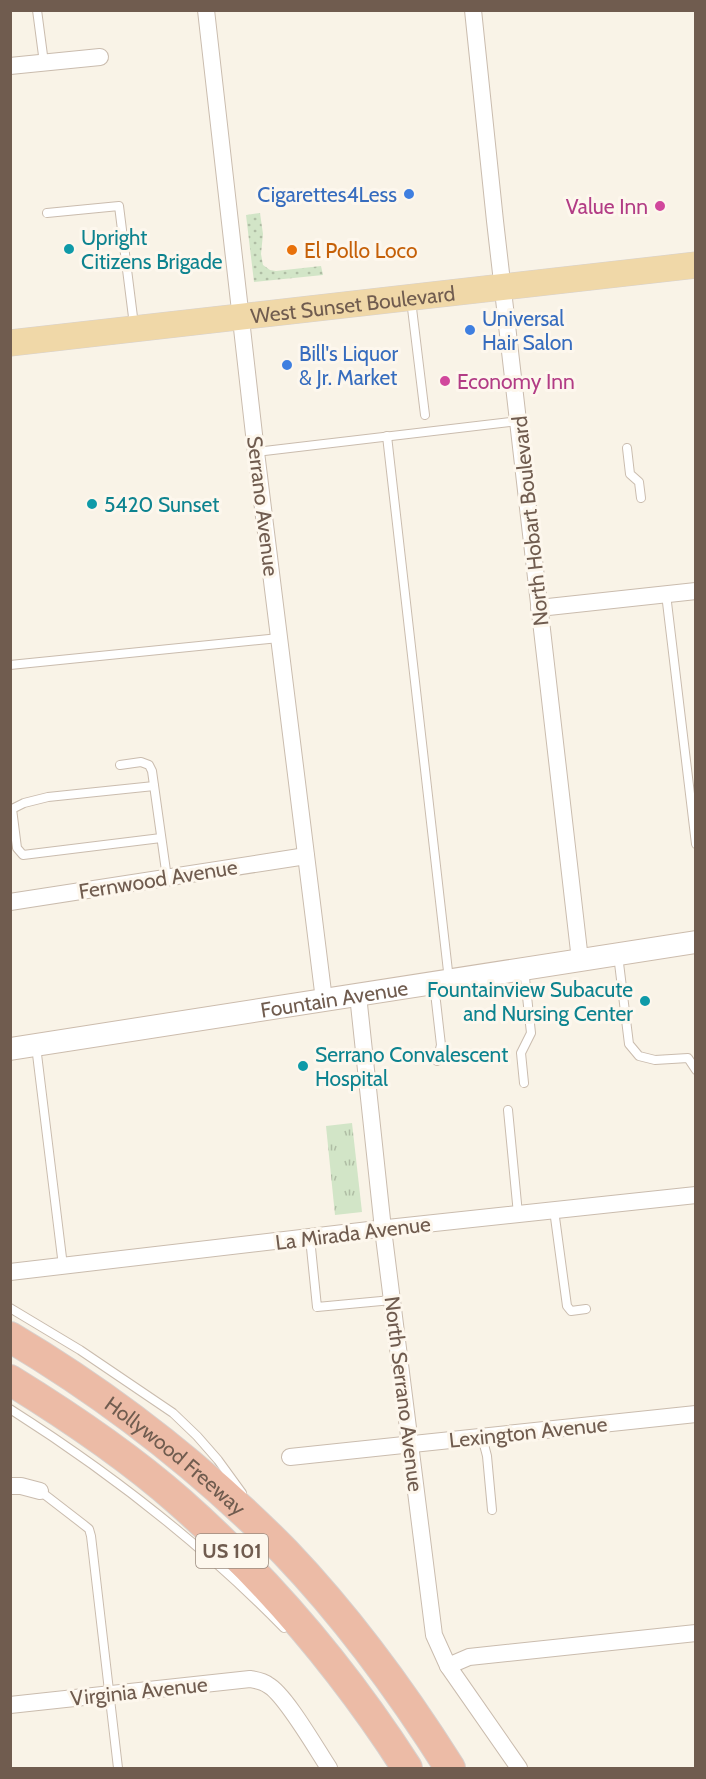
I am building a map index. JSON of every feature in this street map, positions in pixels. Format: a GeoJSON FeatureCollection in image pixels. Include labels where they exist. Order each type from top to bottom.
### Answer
{"type":"FeatureCollection","features":[{"type":"Feature","properties":{"kind":"highway","name":"Hollywood Freeway"},"geometry":{"type":"LineString","coordinates":[[10,1337],[114,1404],[244,1511],[286,1554],[361,1641],[395,1686],[450,1768]]}},
{"type":"Feature","properties":{"kind":"highway","name":"Hollywood Freeway"},"geometry":{"type":"LineString","coordinates":[[10,1380],[76,1422],[128,1460],[221,1539],[260,1578],[333,1663],[407,1768]]}},
{"type":"Feature","properties":{"kind":"main road","name":"West Sunset Boulevard"},"geometry":{"type":"LineString","coordinates":[[10,343],[696,265]]}},
{"type":"Feature","properties":{"kind":"street","name":"Serrano Avenue"},"geometry":{"type":"LineString","coordinates":[[206,10],[256,452],[324,1000]]}},
{"type":"Feature","properties":{"kind":"street","name":"North Hobart Boulevard"},"geometry":{"type":"LineString","coordinates":[[473,10],[502,287],[580,960]]}},
{"type":"Feature","properties":{"kind":"street"},"geometry":{"type":"LineString","coordinates":[[10,66],[100,57]]}},
{"type":"Feature","properties":{"kind":"street"},"geometry":{"type":"LineString","coordinates":[[539,608],[696,591]]}},
{"type":"Feature","properties":{"kind":"street","name":"Fernwood Avenue"},"geometry":{"type":"LineString","coordinates":[[10,902],[306,856]]}},
{"type":"Feature","properties":{"kind":"street","name":"Fountain Avenue"},"geometry":{"type":"LineString","coordinates":[[10,1049],[696,942]]}},
{"type":"Feature","properties":{"kind":"street","name":"North Serrano Avenue"},"geometry":{"type":"LineString","coordinates":[[358,995],[383,1229],[434,1635],[448,1666],[519,1768]]}},
{"type":"Feature","properties":{"kind":"street","name":"La Mirada Avenue"},"geometry":{"type":"LineString","coordinates":[[10,1272],[696,1195]]}},
{"type":"Feature","properties":{"kind":"street","name":"Lexington Avenue"},"geometry":{"type":"LineString","coordinates":[[290,1457],[696,1414]]}},
{"type":"Feature","properties":{"kind":"street"},"geometry":{"type":"LineString","coordinates":[[10,1486],[21,1486],[40,1491]]}},
{"type":"Feature","properties":{"kind":"street"},"geometry":{"type":"LineString","coordinates":[[448,1666],[469,1657],[696,1633]]}},
{"type":"Feature","properties":{"kind":"street","name":"Virginia Avenue"},"geometry":{"type":"LineString","coordinates":[[10,1705],[250,1679],[267,1684],[281,1696],[329,1768]]}},
{"type":"Feature","properties":{"kind":"lane"},"geometry":{"type":"LineString","coordinates":[[37,10],[44,63]]}},
{"type":"Feature","properties":{"kind":"lane"},"geometry":{"type":"LineString","coordinates":[[47,213],[119,206],[134,328]]}},
{"type":"Feature","properties":{"kind":"lane"},"geometry":{"type":"LineString","coordinates":[[411,297],[425,415]]}},
{"type":"Feature","properties":{"kind":"lane"},"geometry":{"type":"LineString","coordinates":[[256,452],[519,421]]}},
{"type":"Feature","properties":{"kind":"lane"},"geometry":{"type":"LineString","coordinates":[[387,436],[441,982],[441,1045],[436,1061]]}},
{"type":"Feature","properties":{"kind":"lane"},"geometry":{"type":"LineString","coordinates":[[627,448],[630,474],[639,482],[641,498]]}},
{"type":"Feature","properties":{"kind":"lane"},"geometry":{"type":"LineString","coordinates":[[666,594],[696,844]]}},
{"type":"Feature","properties":{"kind":"lane"},"geometry":{"type":"LineString","coordinates":[[10,665],[279,638]]}},
{"type":"Feature","properties":{"kind":"lane"},"geometry":{"type":"LineString","coordinates":[[120,765],[141,762],[148,765],[152,771],[167,878]]}},
{"type":"Feature","properties":{"kind":"lane"},"geometry":{"type":"LineString","coordinates":[[154,786],[48,797],[24,803],[12,809],[17,848],[23,855],[161,838]]}},
{"type":"Feature","properties":{"kind":"lane"},"geometry":{"type":"LineString","coordinates":[[618,954],[629,1044],[639,1056],[655,1060],[688,1058],[696,1070]]}},
{"type":"Feature","properties":{"kind":"lane"},"geometry":{"type":"LineString","coordinates":[[524,969],[531,1033],[521,1053],[524,1083]]}},
{"type":"Feature","properties":{"kind":"lane"},"geometry":{"type":"LineString","coordinates":[[36,1045],[63,1266]]}},
{"type":"Feature","properties":{"kind":"lane"},"geometry":{"type":"LineString","coordinates":[[508,1110],[518,1214]]}},
{"type":"Feature","properties":{"kind":"lane"},"geometry":{"type":"LineString","coordinates":[[554,1210],[568,1310],[586,1310]]}},
{"type":"Feature","properties":{"kind":"lane"},"geometry":{"type":"LineString","coordinates":[[310,1238],[317,1307],[392,1300]]}},
{"type":"Feature","properties":{"kind":"lane"},"geometry":{"type":"LineString","coordinates":[[10,1308],[80,1350],[173,1413],[218,1460],[245,1497]]}},
{"type":"Feature","properties":{"kind":"lane"},"geometry":{"type":"LineString","coordinates":[[10,1409],[85,1459],[180,1532],[227,1572],[291,1636]]}},
{"type":"Feature","properties":{"kind":"lane"},"geometry":{"type":"LineString","coordinates":[[482,1437],[487,1456],[492,1510]]}},
{"type":"Feature","properties":{"kind":"lane"},"geometry":{"type":"LineString","coordinates":[[40,1491],[89,1529],[118,1768]]}},
{"type":"Feature","properties":{"kind":"lane"},"geometry":{"type":"LineString","coordinates":[[252,1507],[286,1554]]}},
{"type":"Feature","properties":{"kind":"lane"},"geometry":{"type":"LineString","coordinates":[[358,1712],[400,1768]]}},
{"type":"Feature","properties":{"kind":"green space"},"geometry":{"type":"Polygon","coordinates":[[[260,213],[263,265],[276,271],[321,266],[323,275],[254,282],[246,215],[260,213]]]}},
{"type":"Feature","properties":{"kind":"green space"},"geometry":{"type":"Polygon","coordinates":[[[352,1123],[362,1212],[335,1215],[326,1126],[352,1123]]]}},
{"type":"Feature","properties":{"kind":"place","name":"Cigarettes4Less"},"geometry":{"type":"Point","coordinates":[409,194]}},
{"type":"Feature","properties":{"kind":"place","name":"Value Inn"},"geometry":{"type":"Point","coordinates":[660,206]}},
{"type":"Feature","properties":{"kind":"place","name":"Upright Citizens Brigade"},"geometry":{"type":"Point","coordinates":[69,249]}},
{"type":"Feature","properties":{"kind":"place","name":"El Pollo Loco"},"geometry":{"type":"Point","coordinates":[292,250]}},
{"type":"Feature","properties":{"kind":"place","name":"Universal Hair Salon"},"geometry":{"type":"Point","coordinates":[470,330]}},
{"type":"Feature","properties":{"kind":"place","name":"Bill's Liquor & Jr. Market"},"geometry":{"type":"Point","coordinates":[287,365]}},
{"type":"Feature","properties":{"kind":"place","name":"Economy Inn"},"geometry":{"type":"Point","coordinates":[445,381]}},
{"type":"Feature","properties":{"kind":"place","name":"5420 Sunset"},"geometry":{"type":"Point","coordinates":[92,504]}},
{"type":"Feature","properties":{"kind":"place","name":"Fountainview Subacute and Nursing Center"},"geometry":{"type":"Point","coordinates":[645,1001]}},
{"type":"Feature","properties":{"kind":"place","name":"Serrano Convalescent Hospital"},"geometry":{"type":"Point","coordinates":[303,1066]}}]}
